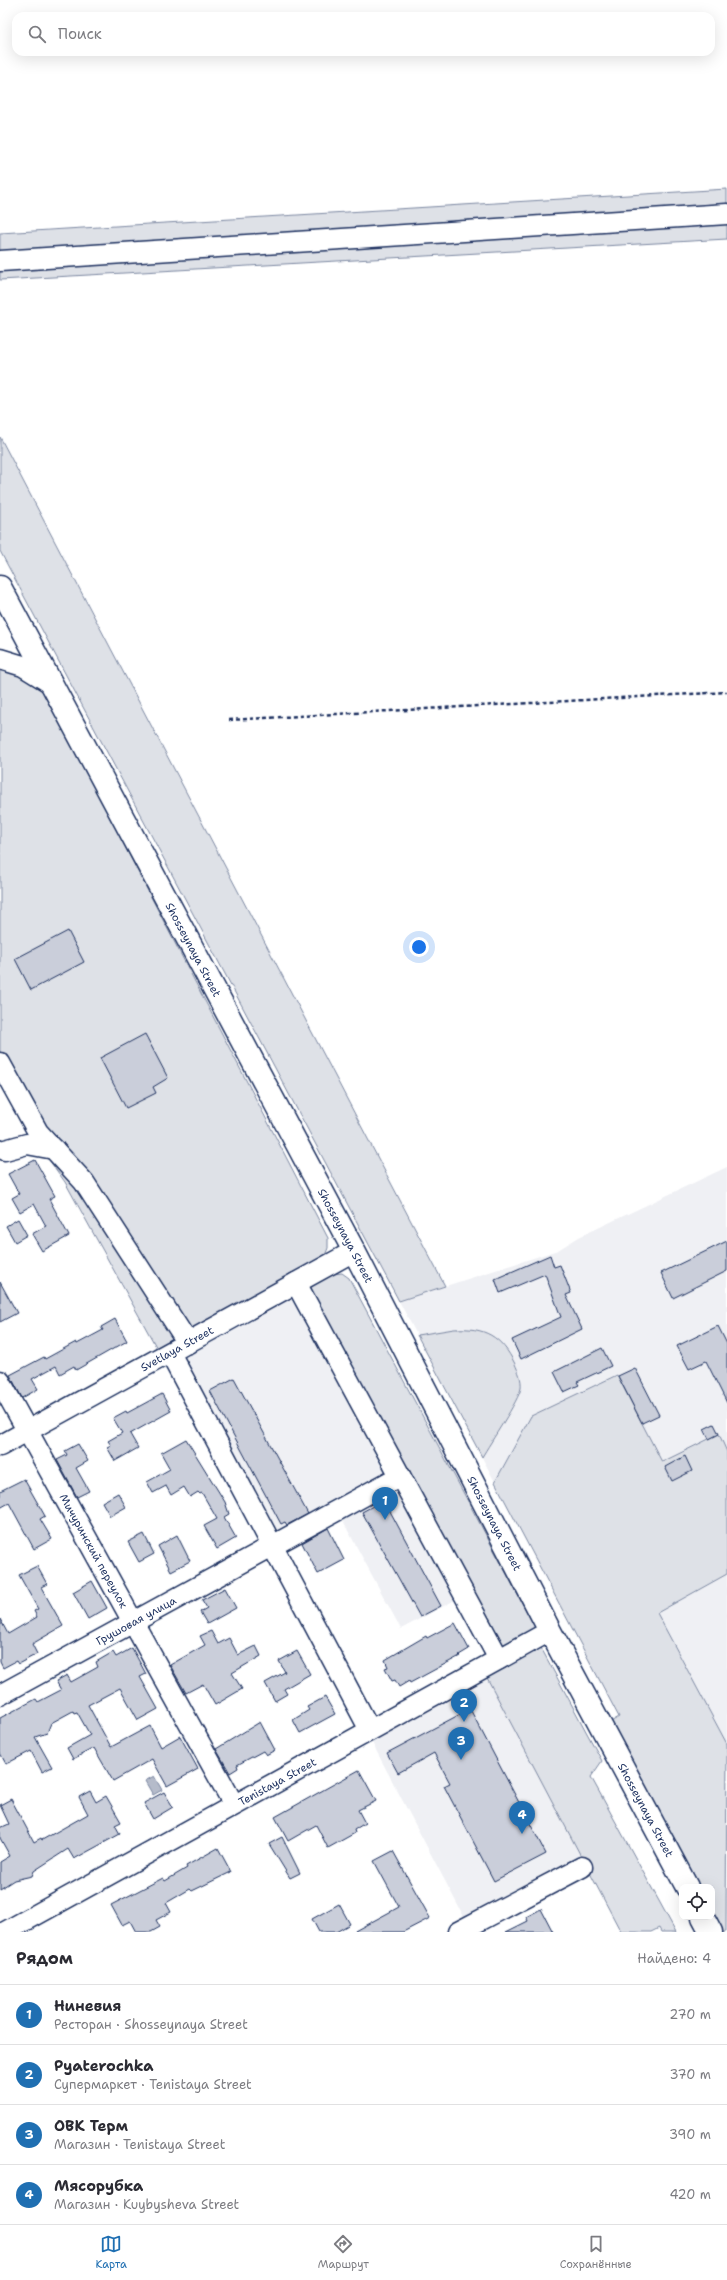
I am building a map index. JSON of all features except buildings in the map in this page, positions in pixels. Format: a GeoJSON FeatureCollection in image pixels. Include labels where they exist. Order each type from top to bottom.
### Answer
{"type":"FeatureCollection","features":[{"type":"Feature","properties":{"kind":"main road","name":"Shosseynaya Street"},"geometry":{"type":"LineString","coordinates":[[0,587],[354,1251],[550,1631],[684,1884]]}},
{"type":"Feature","properties":{"kind":"main road"},"geometry":{"type":"LineString","coordinates":[[705,1920],[711,1932]]}},
{"type":"Feature","properties":{"kind":"street"},"geometry":{"type":"LineString","coordinates":[[0,260],[727,214]]}},
{"type":"Feature","properties":{"kind":"street"},"geometry":{"type":"LineString","coordinates":[[0,660],[29,669],[52,684]]}},
{"type":"Feature","properties":{"kind":"street"},"geometry":{"type":"LineString","coordinates":[[0,1064],[38,1132],[84,1182],[188,1343]]}},
{"type":"Feature","properties":{"kind":"street"},"geometry":{"type":"LineString","coordinates":[[2,1151],[38,1132]]}},
{"type":"Feature","properties":{"kind":"street"},"geometry":{"type":"LineString","coordinates":[[2,1151],[22,1145],[34,1144],[54,1149]]}},
{"type":"Feature","properties":{"kind":"street","name":"Svetlaya Street"},"geometry":{"type":"LineString","coordinates":[[0,1446],[354,1251]]}},
{"type":"Feature","properties":{"kind":"street"},"geometry":{"type":"LineString","coordinates":[[296,1283],[499,1659]]}},
{"type":"Feature","properties":{"kind":"street"},"geometry":{"type":"LineString","coordinates":[[170,1353],[370,1730]]}},
{"type":"Feature","properties":{"kind":"street","name":"Мичуринский переулок"},"geometry":{"type":"LineString","coordinates":[[0,1381],[234,1805]]}},
{"type":"Feature","properties":{"kind":"street","name":"Грушовая улица"},"geometry":{"type":"LineString","coordinates":[[0,1695],[400,1476]]}},
{"type":"Feature","properties":{"kind":"street","name":"Tenistaya Street"},"geometry":{"type":"LineString","coordinates":[[5,1932],[550,1631]]}},
{"type":"Feature","properties":{"kind":"street"},"geometry":{"type":"LineString","coordinates":[[458,1932],[582,1867]]}},
{"type":"Feature","properties":{"kind":"path"},"geometry":{"type":"LineString","coordinates":[[229,720],[727,692]]}},
{"type":"Feature","properties":{"kind":"shaded area"},"geometry":{"type":"Polygon","coordinates":[[[727,189],[727,208],[0,256],[0,233],[727,189]]]}},
{"type":"Feature","properties":{"kind":"shaded area"},"geometry":{"type":"Polygon","coordinates":[[[727,221],[727,239],[0,280],[0,266],[727,221]]]}},
{"type":"Feature","properties":{"kind":"shaded area"},"geometry":{"type":"Polygon","coordinates":[[[0,437],[445,1286],[399,1301],[0,551],[0,437]]]}},
{"type":"Feature","properties":{"kind":"shaded area"},"geometry":{"type":"Polygon","coordinates":[[[0,666],[39,681],[328,1238],[328,1248],[324,1258],[159,1352],[65,1182],[28,1131],[0,1080],[0,666]]]}},
{"type":"Feature","properties":{"kind":"shaded area"},"geometry":{"type":"Polygon","coordinates":[[[727,1167],[727,1452],[719,1434],[662,1462],[617,1375],[531,1416],[495,1482],[399,1301],[558,1250],[579,1237],[727,1167]]]}},
{"type":"Feature","properties":{"kind":"shaded area"},"geometry":{"type":"Polygon","coordinates":[[[342,1273],[349,1278],[536,1629],[502,1650],[306,1287],[333,1274],[342,1273]]]}},
{"type":"Feature","properties":{"kind":"shaded area"},"geometry":{"type":"Polygon","coordinates":[[[306,1287],[470,1592],[401,1629],[339,1514],[268,1552],[165,1363],[306,1287]]]}},
{"type":"Feature","properties":{"kind":"shaded area"},"geometry":{"type":"Polygon","coordinates":[[[454,1329],[483,1332],[498,1340],[510,1354],[520,1378],[521,1388],[519,1394],[504,1422],[482,1457],[417,1335],[454,1329]]]}},
{"type":"Feature","properties":{"kind":"shaded area"},"geometry":{"type":"Polygon","coordinates":[[[617,1375],[662,1462],[719,1434],[727,1452],[727,1574],[657,1613],[727,1744],[726,1932],[722,1932],[715,1919],[715,1884],[696,1884],[609,1723],[619,1717],[495,1482],[531,1416],[617,1375]]]}},
{"type":"Feature","properties":{"kind":"shaded area"},"geometry":{"type":"Polygon","coordinates":[[[727,1574],[727,1744],[657,1613],[727,1574]]]}},
{"type":"Feature","properties":{"kind":"shaded area"},"geometry":{"type":"Polygon","coordinates":[[[539,1644],[602,1761],[591,1777],[676,1932],[661,1932],[659,1928],[651,1932],[621,1932],[485,1674],[539,1644]]]}},
{"type":"Feature","properties":{"kind":"shaded area"},"geometry":{"type":"Polygon","coordinates":[[[485,1674],[590,1873],[479,1932],[472,1932],[369,1737],[485,1674]]]}},
{"type":"Feature","properties":{"kind":"water"},"geometry":{"type":"Polygon","coordinates":[[[154,1776],[162,1790],[153,1795],[145,1781],[154,1776]]]}},
{"type":"Feature","properties":{"kind":"place","name":"Ниневия"},"geometry":{"type":"Point","coordinates":[385,1520]}},
{"type":"Feature","properties":{"kind":"place","name":"Pyaterochka"},"geometry":{"type":"Point","coordinates":[464,1722]}},
{"type":"Feature","properties":{"kind":"place","name":"ОВК Терм"},"geometry":{"type":"Point","coordinates":[461,1760]}},
{"type":"Feature","properties":{"kind":"place","name":"Мясорубка"},"geometry":{"type":"Point","coordinates":[522,1834]}}]}
